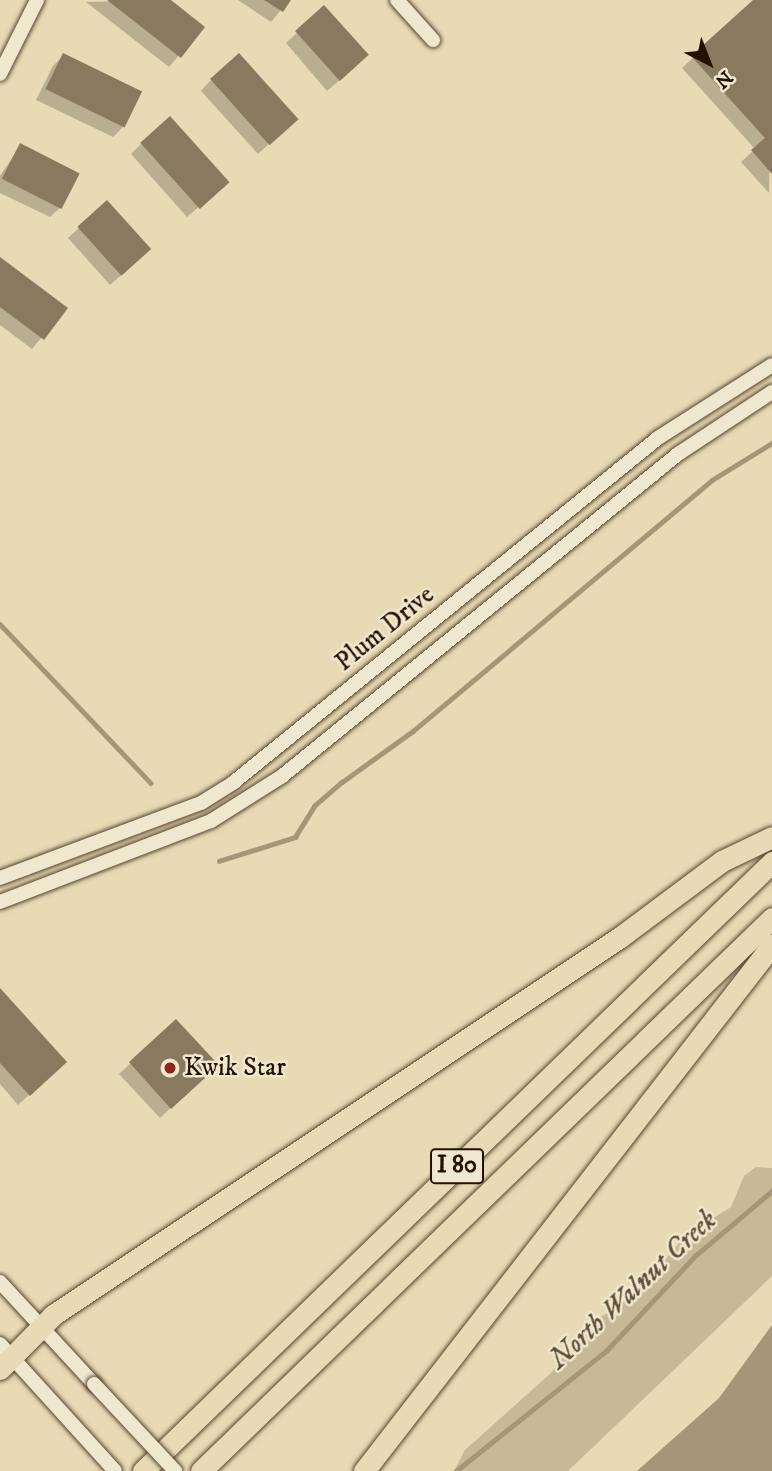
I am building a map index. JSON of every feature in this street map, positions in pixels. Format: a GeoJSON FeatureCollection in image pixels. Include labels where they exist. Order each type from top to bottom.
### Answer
{"type":"FeatureCollection","features":[{"type":"Feature","properties":{"kind":"highway"},"geometry":{"type":"LineString","coordinates":[[4,1357],[41,1327],[619,938],[722,861],[772,837]]}},
{"type":"Feature","properties":{"kind":"highway","name":"I 80"},"geometry":{"type":"LineString","coordinates":[[143,1471],[772,862]]}},
{"type":"Feature","properties":{"kind":"highway","name":"I 80"},"geometry":{"type":"LineString","coordinates":[[201,1471],[772,918]]}},
{"type":"Feature","properties":{"kind":"highway"},"geometry":{"type":"LineString","coordinates":[[364,1471],[772,945]]}},
{"type":"Feature","properties":{"kind":"street"},"geometry":{"type":"LineString","coordinates":[[0,74],[37,0]]}},
{"type":"Feature","properties":{"kind":"street"},"geometry":{"type":"LineString","coordinates":[[397,0],[433,40]]}},
{"type":"Feature","properties":{"kind":"street","name":"Plum Drive"},"geometry":{"type":"LineString","coordinates":[[0,878],[201,803],[234,782],[657,439],[772,365]]}},
{"type":"Feature","properties":{"kind":"street","name":"Plum Drive"},"geometry":{"type":"LineString","coordinates":[[0,902],[211,821],[281,777],[678,454],[772,392]]}},
{"type":"Feature","properties":{"kind":"street"},"geometry":{"type":"LineString","coordinates":[[0,1282],[175,1471]]}},
{"type":"Feature","properties":{"kind":"street"},"geometry":{"type":"LineString","coordinates":[[4,1357],[62,1413],[115,1471]]}},
{"type":"Feature","properties":{"kind":"shaded area"},"geometry":{"type":"Polygon","coordinates":[[[756,1167],[772,1168],[772,1276],[568,1471],[454,1471],[465,1450],[551,1373],[586,1327],[638,1292],[686,1235],[731,1207],[744,1176],[756,1167]]]}},
{"type":"Feature","properties":{"kind":"shaded area"},"geometry":{"type":"Polygon","coordinates":[[[772,1325],[772,1471],[637,1471],[719,1398],[772,1325]]]}},
{"type":"Feature","properties":{"kind":"building"},"geometry":{"type":"Polygon","coordinates":[[[107,0],[171,0],[205,27],[181,58],[107,0]]]}},
{"type":"Feature","properties":{"kind":"building"},"geometry":{"type":"Polygon","coordinates":[[[264,0],[291,0],[283,12],[264,0]]]}},
{"type":"Feature","properties":{"kind":"building"},"geometry":{"type":"Polygon","coordinates":[[[753,0],[772,0],[772,174],[751,150],[765,138],[691,56],[753,0]]]}},
{"type":"Feature","properties":{"kind":"building"},"geometry":{"type":"Polygon","coordinates":[[[324,5],[369,55],[340,81],[295,31],[324,5]]]}},
{"type":"Feature","properties":{"kind":"building"},"geometry":{"type":"Polygon","coordinates":[[[63,53],[142,92],[125,128],[45,89],[63,53]]]}},
{"type":"Feature","properties":{"kind":"building"},"geometry":{"type":"Polygon","coordinates":[[[239,53],[299,119],[270,145],[210,79],[239,53]]]}},
{"type":"Feature","properties":{"kind":"building"},"geometry":{"type":"Polygon","coordinates":[[[170,116],[230,182],[200,209],[140,143],[170,116]]]}},
{"type":"Feature","properties":{"kind":"building"},"geometry":{"type":"Polygon","coordinates":[[[20,143],[80,173],[62,209],[2,179],[20,143]]]}},
{"type":"Feature","properties":{"kind":"building"},"geometry":{"type":"Polygon","coordinates":[[[107,200],[151,249],[121,276],[77,227],[107,200]]]}},
{"type":"Feature","properties":{"kind":"building"},"geometry":{"type":"Polygon","coordinates":[[[0,257],[68,308],[44,340],[0,307],[0,257]]]}},
{"type":"Feature","properties":{"kind":"building"},"geometry":{"type":"Polygon","coordinates":[[[0,988],[67,1062],[30,1096],[0,1063],[0,988]]]}},
{"type":"Feature","properties":{"kind":"building","name":"Kwik Star"},"geometry":{"type":"Polygon","coordinates":[[[176,1019],[215,1061],[201,1073],[205,1078],[171,1109],[129,1062],[176,1019]]]}},
{"type":"Feature","properties":{"kind":"waterway"},"geometry":{"type":"LineString","coordinates":[[219,861],[295,837],[314,806],[342,782],[413,731],[712,480],[772,443]]}},
{"type":"Feature","properties":{"kind":"waterway"},"geometry":{"type":"LineString","coordinates":[[0,624],[151,783]]}},
{"type":"Feature","properties":{"kind":"waterway","name":"North Walnut Creek"},"geometry":{"type":"LineString","coordinates":[[456,1471],[606,1351],[695,1256],[772,1191]]}},
{"type":"Feature","properties":{"kind":"place","name":"Kwik Star"},"geometry":{"type":"Point","coordinates":[170,1068]}}]}
